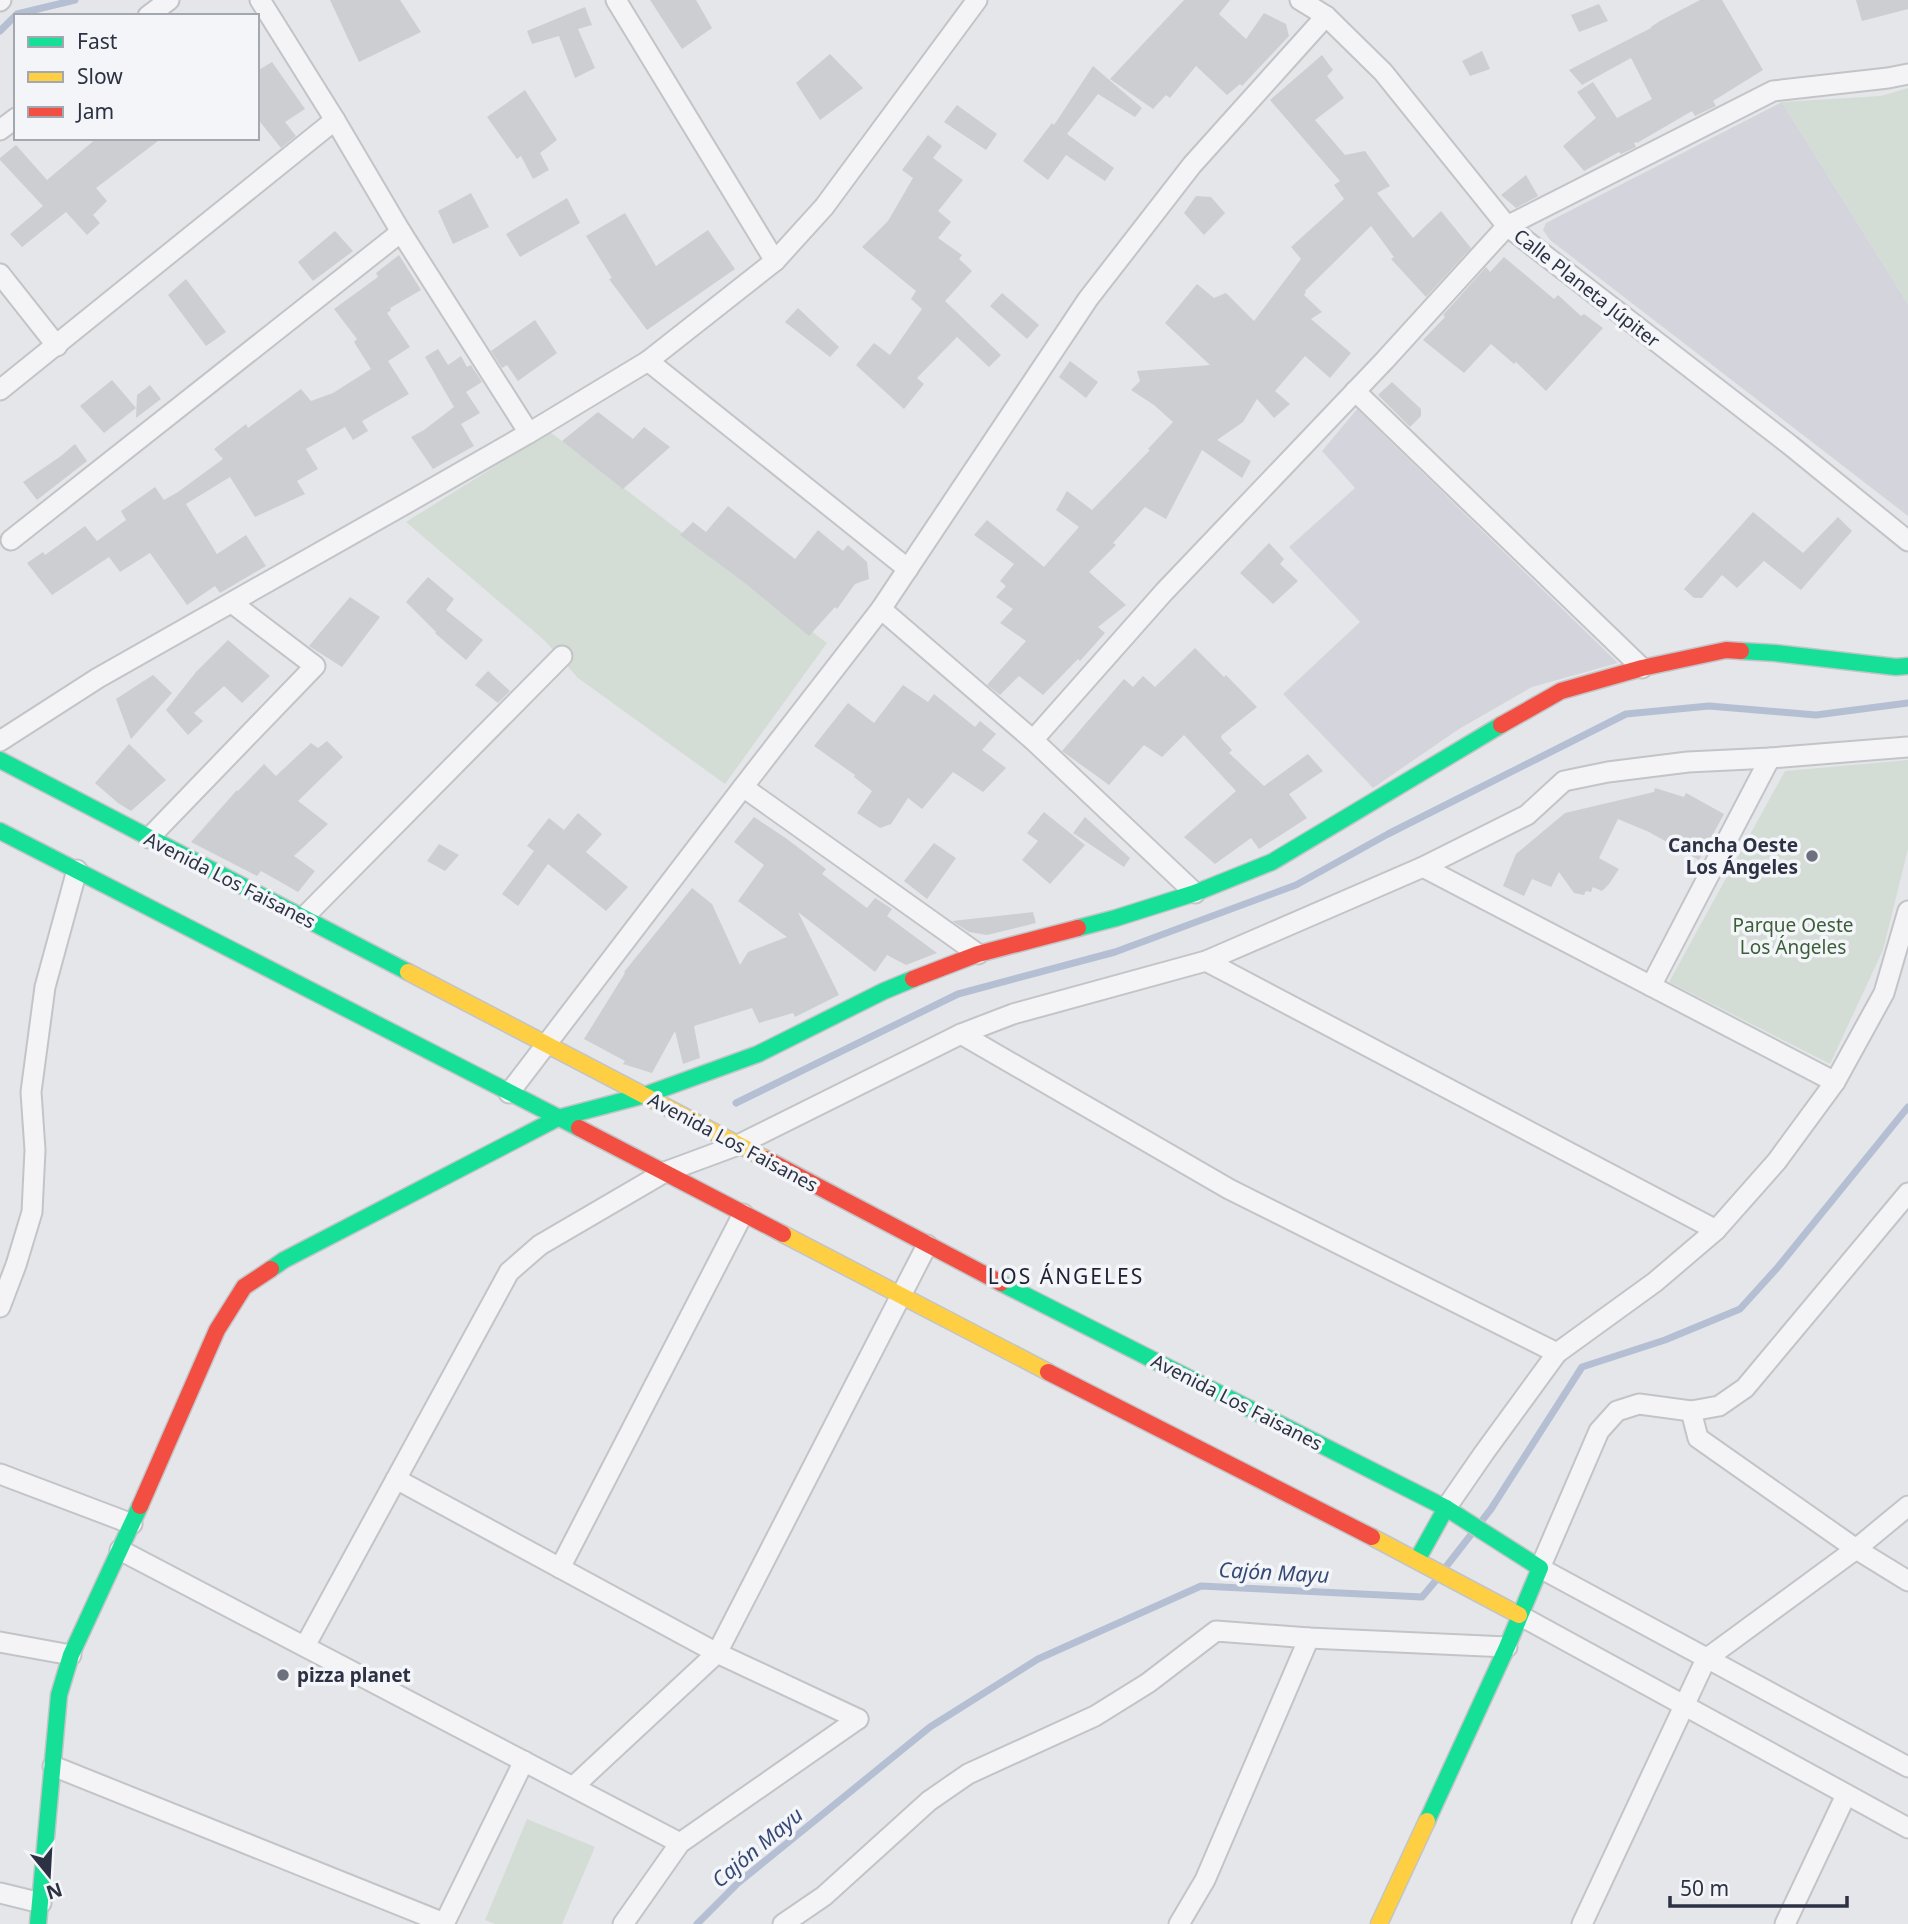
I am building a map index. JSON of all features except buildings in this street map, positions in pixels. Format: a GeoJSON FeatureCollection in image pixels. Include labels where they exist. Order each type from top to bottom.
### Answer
{"type":"FeatureCollection","features":[{"type":"Feature","properties":{"kind":"street"},"geometry":{"type":"LineString","coordinates":[[151,14],[169,0]]}},
{"type":"Feature","properties":{"kind":"street"},"geometry":{"type":"LineString","coordinates":[[260,0],[401,232],[529,433]]}},
{"type":"Feature","properties":{"kind":"street"},"geometry":{"type":"LineString","coordinates":[[616,0],[775,261]]}},
{"type":"Feature","properties":{"kind":"street"},"geometry":{"type":"LineString","coordinates":[[0,741],[98,678],[529,433],[648,360],[775,261],[824,207],[977,0]]}},
{"type":"Feature","properties":{"kind":"street","name":"Calle Planeta Júpiter"},"geometry":{"type":"LineString","coordinates":[[1300,0],[1326,16],[1383,72],[1507,226],[1790,445],[1908,541]]}},
{"type":"Feature","properties":{"kind":"street"},"geometry":{"type":"LineString","coordinates":[[509,1093],[881,609],[1088,299],[1192,165],[1326,16]]}},
{"type":"Feature","properties":{"kind":"street"},"geometry":{"type":"LineString","coordinates":[[1032,740],[1164,592],[1356,391],[1507,226],[1773,92],[1908,74]]}},
{"type":"Feature","properties":{"kind":"street"},"geometry":{"type":"LineString","coordinates":[[0,390],[335,120]]}},
{"type":"Feature","properties":{"kind":"street"},"geometry":{"type":"LineString","coordinates":[[11,540],[401,232]]}},
{"type":"Feature","properties":{"kind":"street"},"geometry":{"type":"LineString","coordinates":[[0,274],[57,345]]}},
{"type":"Feature","properties":{"kind":"street"},"geometry":{"type":"LineString","coordinates":[[648,360],[908,569]]}},
{"type":"Feature","properties":{"kind":"street"},"geometry":{"type":"LineString","coordinates":[[1356,391],[1642,668]]}},
{"type":"Feature","properties":{"kind":"street"},"geometry":{"type":"LineString","coordinates":[[149,838],[315,666],[232,603]]}},
{"type":"Feature","properties":{"kind":"street"},"geometry":{"type":"LineString","coordinates":[[881,609],[1032,740],[1195,892]]}},
{"type":"Feature","properties":{"kind":"street"},"geometry":{"type":"LineString","coordinates":[[38,1924],[59,1695],[71,1655],[217,1330],[244,1287],[284,1260],[558,1118],[645,1095],[758,1054],[884,990],[978,954],[1116,918],[1195,892],[1272,862],[1561,691],[1642,668],[1726,650],[1908,666]]}},
{"type":"Feature","properties":{"kind":"street"},"geometry":{"type":"LineString","coordinates":[[304,918],[562,656]]}},
{"type":"Feature","properties":{"kind":"street"},"geometry":{"type":"LineString","coordinates":[[305,1646],[509,1272],[540,1245],[665,1172],[738,1145],[961,1034],[1013,1014],[1206,961],[1423,867],[1527,815],[1564,781],[1608,772],[1688,762],[1908,747]]}},
{"type":"Feature","properties":{"kind":"street"},"geometry":{"type":"LineString","coordinates":[[1651,986],[1770,758]]}},
{"type":"Feature","properties":{"kind":"street","name":"Avenida Los Faisanes"},"geometry":{"type":"LineString","coordinates":[[0,760],[546,1043],[927,1245],[1446,1508],[1540,1568]]}},
{"type":"Feature","properties":{"kind":"street"},"geometry":{"type":"LineString","coordinates":[[743,787],[978,954]]}},
{"type":"Feature","properties":{"kind":"street"},"geometry":{"type":"LineString","coordinates":[[0,831],[665,1172],[901,1297],[1433,1568],[1908,1828]]}},
{"type":"Feature","properties":{"kind":"street"},"geometry":{"type":"LineString","coordinates":[[1423,867],[1835,1082]]}},
{"type":"Feature","properties":{"kind":"street"},"geometry":{"type":"LineString","coordinates":[[0,1307],[32,1212],[35,1150],[31,1092],[43,1000],[77,870]]}},
{"type":"Feature","properties":{"kind":"street"},"geometry":{"type":"LineString","coordinates":[[1417,1560],[1446,1508],[1557,1353],[1655,1282],[1716,1230],[1777,1161],[1835,1082],[1884,993],[1908,911]]}},
{"type":"Feature","properties":{"kind":"street"},"geometry":{"type":"LineString","coordinates":[[1206,961],[1716,1230]]}},
{"type":"Feature","properties":{"kind":"street"},"geometry":{"type":"LineString","coordinates":[[961,1034],[1229,1189],[1557,1353]]}},
{"type":"Feature","properties":{"kind":"street"},"geometry":{"type":"LineString","coordinates":[[1379,1924],[1507,1647],[1599,1431],[1618,1411],[1639,1404],[1691,1411],[1719,1406],[1745,1388],[1908,1193]]}},
{"type":"Feature","properties":{"kind":"street"},"geometry":{"type":"LineString","coordinates":[[560,1568],[743,1214]]}},
{"type":"Feature","properties":{"kind":"street"},"geometry":{"type":"LineString","coordinates":[[574,1786],[717,1653],[927,1245]]}},
{"type":"Feature","properties":{"kind":"street"},"geometry":{"type":"LineString","coordinates":[[1691,1411],[1698,1438],[1856,1549],[1908,1581]]}},
{"type":"Feature","properties":{"kind":"street"},"geometry":{"type":"LineString","coordinates":[[0,1474],[132,1524]]}},
{"type":"Feature","properties":{"kind":"street"},"geometry":{"type":"LineString","coordinates":[[396,1479],[717,1653],[858,1719],[680,1843],[623,1924]]}},
{"type":"Feature","properties":{"kind":"street"},"geometry":{"type":"LineString","coordinates":[[1582,1924],[1706,1659],[1856,1549],[1908,1506]]}},
{"type":"Feature","properties":{"kind":"street"},"geometry":{"type":"LineString","coordinates":[[120,1550],[680,1843]]}},
{"type":"Feature","properties":{"kind":"street"},"geometry":{"type":"LineString","coordinates":[[1540,1568],[1908,1767]]}},
{"type":"Feature","properties":{"kind":"street"},"geometry":{"type":"LineString","coordinates":[[783,1924],[824,1896],[929,1801],[968,1774],[1095,1716],[1148,1683],[1216,1631],[1507,1647]]}},
{"type":"Feature","properties":{"kind":"street"},"geometry":{"type":"LineString","coordinates":[[1179,1924],[1205,1880],[1309,1638]]}},
{"type":"Feature","properties":{"kind":"street"},"geometry":{"type":"LineString","coordinates":[[0,1642],[71,1655]]}},
{"type":"Feature","properties":{"kind":"street"},"geometry":{"type":"LineString","coordinates":[[53,1766],[444,1924],[524,1761]]}},
{"type":"Feature","properties":{"kind":"street"},"geometry":{"type":"LineString","coordinates":[[1785,1924],[1846,1795]]}},
{"type":"Feature","properties":{"kind":"street"},"geometry":{"type":"LineString","coordinates":[[0,1893],[41,1903]]}},
{"type":"Feature","properties":{"kind":"shaded area"},"geometry":{"type":"Polygon","coordinates":[[[1782,102],[1908,304],[1908,516],[1550,240],[1543,230],[1546,223],[1782,102]]]}},
{"type":"Feature","properties":{"kind":"shaded area"},"geometry":{"type":"Polygon","coordinates":[[[1357,409],[1618,663],[1532,687],[1459,729],[1373,788],[1283,694],[1360,622],[1289,547],[1355,488],[1322,451],[1357,409]]]}},
{"type":"Feature","properties":{"kind":"green space"},"geometry":{"type":"Polygon","coordinates":[[[1908,88],[1908,304],[1782,102],[1881,96],[1908,88]]]}},
{"type":"Feature","properties":{"kind":"green space"},"geometry":{"type":"Polygon","coordinates":[[[550,432],[827,643],[725,784],[578,678],[544,640],[406,522],[550,432]]]}},
{"type":"Feature","properties":{"kind":"green space","name":"Parque Oeste Los Ángeles"},"geometry":{"type":"Polygon","coordinates":[[[1908,760],[1908,849],[1883,950],[1830,1064],[1669,982],[1785,771],[1908,760]]]}},
{"type":"Feature","properties":{"kind":"green space"},"geometry":{"type":"Polygon","coordinates":[[[527,1819],[595,1847],[562,1924],[495,1924],[485,1920],[527,1819]]]}},
{"type":"Feature","properties":{"kind":"waterway"},"geometry":{"type":"LineString","coordinates":[[17,14],[75,0]]}},
{"type":"Feature","properties":{"kind":"waterway"},"geometry":{"type":"LineString","coordinates":[[0,31],[14,17]]}},
{"type":"Feature","properties":{"kind":"waterway"},"geometry":{"type":"LineString","coordinates":[[736,1103],[958,994],[1115,952],[1296,885],[1388,834],[1626,714],[1709,706],[1816,715],[1908,703]]}},
{"type":"Feature","properties":{"kind":"waterway","name":"Cajón Mayu"},"geometry":{"type":"LineString","coordinates":[[1445,1568],[1491,1509],[1582,1367],[1665,1340],[1740,1309],[1778,1267],[1908,1107]]}},
{"type":"Feature","properties":{"kind":"waterway","name":"Cajón Mayu"},"geometry":{"type":"LineString","coordinates":[[697,1924],[738,1883],[930,1727],[1038,1659],[1201,1586],[1422,1597],[1438,1578]]}},
{"type":"Feature","properties":{"kind":"traffic: fast"},"geometry":{"type":"LineString","coordinates":[[1741,651],[1908,666]]}},
{"type":"Feature","properties":{"kind":"traffic: fast"},"geometry":{"type":"LineString","coordinates":[[1078,928],[1195,893],[1272,862],[1501,725]]}},
{"type":"Feature","properties":{"kind":"traffic: fast"},"geometry":{"type":"LineString","coordinates":[[0,760],[408,972]]}},
{"type":"Feature","properties":{"kind":"traffic: fast"},"geometry":{"type":"LineString","coordinates":[[0,831],[579,1128]]}},
{"type":"Feature","properties":{"kind":"traffic: fast"},"geometry":{"type":"LineString","coordinates":[[271,1269],[558,1118],[645,1095],[758,1054],[913,979]]}},
{"type":"Feature","properties":{"kind":"traffic: fast"},"geometry":{"type":"LineString","coordinates":[[1001,1283],[1446,1508],[1540,1568],[1427,1821]]}},
{"type":"Feature","properties":{"kind":"traffic: fast"},"geometry":{"type":"LineString","coordinates":[[38,1924],[59,1695],[71,1655],[140,1506]]}},
{"type":"Feature","properties":{"kind":"traffic: fast"},"geometry":{"type":"LineString","coordinates":[[1417,1560],[1446,1508]]}},
{"type":"Feature","properties":{"kind":"traffic: slow"},"geometry":{"type":"LineString","coordinates":[[408,972],[766,1159]]}},
{"type":"Feature","properties":{"kind":"traffic: slow"},"geometry":{"type":"LineString","coordinates":[[783,1234],[1048,1372]]}},
{"type":"Feature","properties":{"kind":"traffic: slow"},"geometry":{"type":"LineString","coordinates":[[1372,1537],[1519,1615]]}},
{"type":"Feature","properties":{"kind":"traffic: slow"},"geometry":{"type":"LineString","coordinates":[[1379,1924],[1427,1821]]}},
{"type":"Feature","properties":{"kind":"traffic: jam"},"geometry":{"type":"LineString","coordinates":[[1501,725],[1561,691],[1642,668],[1726,650],[1741,651]]}},
{"type":"Feature","properties":{"kind":"traffic: jam"},"geometry":{"type":"LineString","coordinates":[[913,979],[978,954],[1078,928]]}},
{"type":"Feature","properties":{"kind":"traffic: jam"},"geometry":{"type":"LineString","coordinates":[[579,1128],[783,1234]]}},
{"type":"Feature","properties":{"kind":"traffic: jam"},"geometry":{"type":"LineString","coordinates":[[766,1159],[1001,1283]]}},
{"type":"Feature","properties":{"kind":"traffic: jam"},"geometry":{"type":"LineString","coordinates":[[140,1506],[217,1330],[244,1287],[271,1269]]}},
{"type":"Feature","properties":{"kind":"traffic: jam"},"geometry":{"type":"LineString","coordinates":[[1048,1372],[1372,1537]]}},
{"type":"Feature","properties":{"kind":"place","name":"Cancha Oeste Los Ángeles"},"geometry":{"type":"Point","coordinates":[1812,856]}},
{"type":"Feature","properties":{"kind":"place","name":"pizza planet"},"geometry":{"type":"Point","coordinates":[283,1675]}},
{"type":"Feature","properties":{"kind":"district","name":"LOS ÁNGELES"},"geometry":{"type":"Point","coordinates":[1066,1276]}}]}
